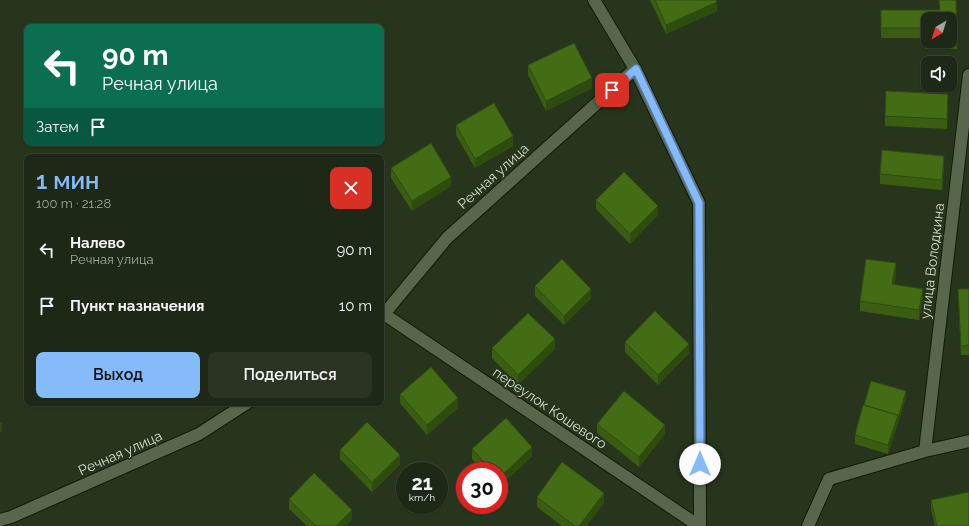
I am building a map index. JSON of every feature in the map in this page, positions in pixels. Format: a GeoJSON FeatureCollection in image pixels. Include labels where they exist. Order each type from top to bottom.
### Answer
{"type":"FeatureCollection","features":[{"type":"Feature","properties":{"kind":"street"},"geometry":{"type":"LineString","coordinates":[[594,0],[636,69],[699,203],[699,526]]}},
{"type":"Feature","properties":{"kind":"street","name":"Речная улица"},"geometry":{"type":"LineString","coordinates":[[384,313],[447,238],[636,69]]}},
{"type":"Feature","properties":{"kind":"street","name":"улица Володкина"},"geometry":{"type":"LineString","coordinates":[[925,451],[969,75]]}},
{"type":"Feature","properties":{"kind":"street","name":"переулок Кошевого"},"geometry":{"type":"LineString","coordinates":[[384,316],[699,526]]}},
{"type":"Feature","properties":{"kind":"street","name":"Речная улица"},"geometry":{"type":"LineString","coordinates":[[0,520],[10,517],[199,434],[241,406]]}},
{"type":"Feature","properties":{"kind":"street"},"geometry":{"type":"LineString","coordinates":[[808,526],[829,479],[925,451],[969,441]]}},
{"type":"Feature","properties":{"kind":"building"},"geometry":{"type":"Polygon","coordinates":[[[655,0],[716,0],[717,2],[666,25],[655,0]]]}},
{"type":"Feature","properties":{"kind":"building"},"geometry":{"type":"Polygon","coordinates":[[[939,0],[956,0],[956,12],[921,12],[921,28],[881,28],[881,10],[940,10],[939,0]]]}},
{"type":"Feature","properties":{"kind":"building"},"geometry":{"type":"Polygon","coordinates":[[[574,43],[592,78],[546,101],[528,65],[574,43]]]}},
{"type":"Feature","properties":{"kind":"building"},"geometry":{"type":"Polygon","coordinates":[[[886,91],[948,94],[947,119],[885,116],[886,91]]]}},
{"type":"Feature","properties":{"kind":"building"},"geometry":{"type":"Polygon","coordinates":[[[494,103],[513,136],[475,159],[456,125],[494,103]]]}},
{"type":"Feature","properties":{"kind":"building"},"geometry":{"type":"Polygon","coordinates":[[[431,143],[451,177],[412,201],[391,168],[431,143]]]}},
{"type":"Feature","properties":{"kind":"building"},"geometry":{"type":"Polygon","coordinates":[[[882,150],[944,156],[942,180],[880,174],[882,150]]]}},
{"type":"Feature","properties":{"kind":"building"},"geometry":{"type":"Polygon","coordinates":[[[624,172],[658,206],[630,234],[596,200],[624,172]]]}},
{"type":"Feature","properties":{"kind":"building"},"geometry":{"type":"Polygon","coordinates":[[[562,259],[591,289],[564,316],[535,286],[562,259]]]}},
{"type":"Feature","properties":{"kind":"building"},"geometry":{"type":"Polygon","coordinates":[[[866,259],[896,263],[892,284],[923,289],[919,310],[860,301],[866,259]]]}},
{"type":"Feature","properties":{"kind":"building"},"geometry":{"type":"Polygon","coordinates":[[[958,289],[969,289],[969,345],[961,346],[958,289]]]}},
{"type":"Feature","properties":{"kind":"building"},"geometry":{"type":"Polygon","coordinates":[[[655,311],[689,344],[658,375],[625,342],[655,311]]]}},
{"type":"Feature","properties":{"kind":"building"},"geometry":{"type":"Polygon","coordinates":[[[528,313],[555,339],[518,375],[492,348],[528,313]]]}},
{"type":"Feature","properties":{"kind":"building"},"geometry":{"type":"Polygon","coordinates":[[[431,367],[458,398],[427,425],[400,394],[431,367]]]}},
{"type":"Feature","properties":{"kind":"building"},"geometry":{"type":"Polygon","coordinates":[[[871,381],[906,391],[898,419],[898,415],[864,405],[871,381]]]}},
{"type":"Feature","properties":{"kind":"building"},"geometry":{"type":"Polygon","coordinates":[[[624,391],[665,425],[639,457],[597,424],[624,391]]]}},
{"type":"Feature","properties":{"kind":"building"},"geometry":{"type":"Polygon","coordinates":[[[863,405],[898,415],[888,445],[855,435],[863,405]]]}},
{"type":"Feature","properties":{"kind":"building"},"geometry":{"type":"Polygon","coordinates":[[[506,418],[532,447],[508,470],[508,462],[484,462],[472,449],[506,418]]]}},
{"type":"Feature","properties":{"kind":"building"},"geometry":{"type":"Polygon","coordinates":[[[367,422],[400,455],[372,482],[340,450],[367,422]]]}},
{"type":"Feature","properties":{"kind":"building"},"geometry":{"type":"Polygon","coordinates":[[[562,462],[604,493],[579,526],[575,526],[537,497],[562,462]]]}},
{"type":"Feature","properties":{"kind":"building"},"geometry":{"type":"Polygon","coordinates":[[[314,473],[352,510],[336,526],[316,526],[289,499],[314,473]]]}},
{"type":"Feature","properties":{"kind":"building"},"geometry":{"type":"Polygon","coordinates":[[[969,492],[969,526],[937,526],[931,500],[969,492]]]}},
{"type":"Feature","properties":{"kind":"route"},"geometry":{"type":"LineString","coordinates":[[612,90],[636,69],[699,203],[700,464]]}}]}
